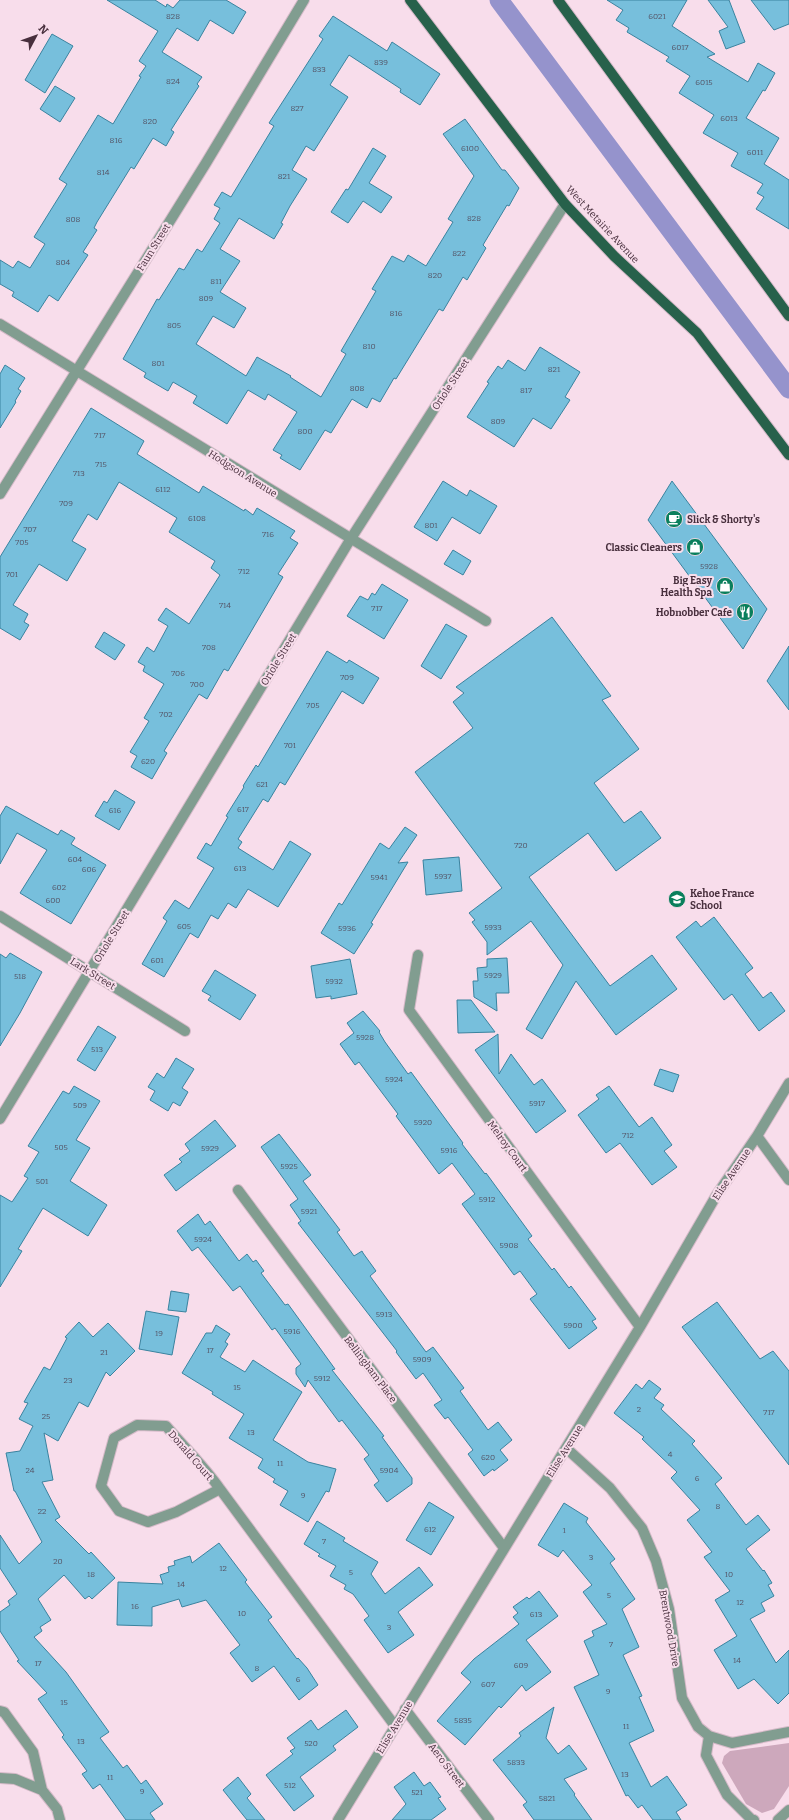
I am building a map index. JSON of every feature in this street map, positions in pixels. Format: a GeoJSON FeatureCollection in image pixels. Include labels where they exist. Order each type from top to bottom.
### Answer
{"type":"FeatureCollection","features":[{"type":"Feature","properties":{"kind":"main road","name":"West Metairie Avenue"},"geometry":{"type":"LineString","coordinates":[[410,0],[565,204],[614,256],[697,332],[789,455]]}},
{"type":"Feature","properties":{"kind":"main road"},"geometry":{"type":"LineString","coordinates":[[558,0],[789,316]]}},
{"type":"Feature","properties":{"kind":"street","name":"Faun Street"},"geometry":{"type":"LineString","coordinates":[[0,494],[206,163],[304,0]]}},
{"type":"Feature","properties":{"kind":"street","name":"Oriole Street"},"geometry":{"type":"LineString","coordinates":[[0,1119],[350,540],[565,204]]}},
{"type":"Feature","properties":{"kind":"street","name":"Hodgson Avenue"},"geometry":{"type":"LineString","coordinates":[[0,324],[350,540],[486,621]]}},
{"type":"Feature","properties":{"kind":"street","name":"Lark Street"},"geometry":{"type":"LineString","coordinates":[[0,916],[185,1031]]}},
{"type":"Feature","properties":{"kind":"street","name":"Melroy Court"},"geometry":{"type":"LineString","coordinates":[[418,955],[409,1010],[640,1326]]}},
{"type":"Feature","properties":{"kind":"street","name":"Elise Avenue"},"geometry":{"type":"LineString","coordinates":[[338,1820],[640,1326],[716,1196],[757,1136],[789,1083]]}},
{"type":"Feature","properties":{"kind":"street"},"geometry":{"type":"LineString","coordinates":[[757,1136],[789,1180]]}},
{"type":"Feature","properties":{"kind":"street","name":"Bellingham Place"},"geometry":{"type":"LineString","coordinates":[[238,1190],[504,1548]]}},
{"type":"Feature","properties":{"kind":"street","name":"Donald Court"},"geometry":{"type":"LineString","coordinates":[[220,1489],[176,1512],[148,1522],[119,1511],[101,1486],[114,1438],[137,1426],[166,1426],[202,1465],[220,1489],[395,1726]]}},
{"type":"Feature","properties":{"kind":"street","name":"Brentwood Drive"},"geometry":{"type":"LineString","coordinates":[[566,1448],[610,1488],[642,1528],[656,1561],[669,1609],[682,1698],[698,1727],[709,1736],[732,1743],[789,1732]]}},
{"type":"Feature","properties":{"kind":"street","name":"Aero Street"},"geometry":{"type":"LineString","coordinates":[[405,1710],[489,1820]]}},
{"type":"Feature","properties":{"kind":"street"},"geometry":{"type":"LineString","coordinates":[[0,1711],[4,1712],[33,1752],[42,1790],[57,1809],[60,1820]]}},
{"type":"Feature","properties":{"kind":"street"},"geometry":{"type":"LineString","coordinates":[[709,1736],[706,1755],[727,1795],[751,1819],[754,1820]]}},
{"type":"Feature","properties":{"kind":"street"},"geometry":{"type":"LineString","coordinates":[[0,1778],[15,1779],[42,1790]]}},
{"type":"Feature","properties":{"kind":"street"},"geometry":{"type":"LineString","coordinates":[[778,1820],[789,1810]]}},
{"type":"Feature","properties":{"kind":"shaded area"},"geometry":{"type":"Polygon","coordinates":[[[789,1743],[789,1786],[774,1809],[762,1813],[746,1804],[722,1763],[724,1756],[730,1751],[789,1743]]]}},
{"type":"Feature","properties":{"kind":"building"},"geometry":{"type":"Polygon","coordinates":[[[107,0],[155,0],[166,7],[167,4],[173,8],[180,0],[226,0],[246,12],[233,34],[210,20],[198,41],[177,28],[162,52],[202,77],[197,84],[199,86],[171,130],[174,132],[166,146],[153,138],[134,169],[131,167],[94,228],[97,230],[83,252],[88,255],[58,301],[49,295],[38,312],[12,296],[14,292],[0,284],[0,260],[13,268],[18,261],[30,268],[45,244],[34,237],[67,184],[59,179],[98,115],[113,124],[141,77],[139,76],[146,66],[139,61],[158,31],[107,0]]]}},
{"type":"Feature","properties":{"kind":"building"},"geometry":{"type":"Polygon","coordinates":[[[607,0],[687,0],[672,26],[715,54],[707,57],[748,82],[758,63],[775,73],[765,91],[763,90],[746,118],[779,138],[764,164],[789,180],[789,229],[756,209],[764,197],[757,193],[763,184],[731,166],[738,153],[703,133],[714,115],[679,93],[690,76],[666,61],[669,57],[627,32],[629,28],[616,20],[623,10],[607,0]]]}},
{"type":"Feature","properties":{"kind":"building"},"geometry":{"type":"Polygon","coordinates":[[[708,0],[729,0],[745,42],[726,49],[719,31],[728,27],[708,0]]]}},
{"type":"Feature","properties":{"kind":"building"},"geometry":{"type":"Polygon","coordinates":[[[751,0],[789,0],[789,24],[774,30],[751,0]]]}},
{"type":"Feature","properties":{"kind":"building"},"geometry":{"type":"Polygon","coordinates":[[[333,16],[387,51],[392,42],[440,74],[420,105],[400,92],[401,89],[349,55],[330,85],[348,97],[314,151],[306,146],[292,170],[307,179],[290,206],[281,223],[283,224],[274,239],[239,218],[220,249],[240,261],[220,292],[246,308],[234,328],[213,316],[196,344],[246,376],[257,357],[291,376],[290,377],[321,397],[346,354],[341,351],[376,291],[372,289],[392,256],[404,262],[408,255],[426,266],[453,222],[448,219],[474,176],[443,134],[465,119],[502,170],[505,170],[519,188],[483,245],[486,248],[467,280],[463,277],[443,311],[439,309],[380,402],[372,398],[367,408],[352,399],[331,433],[325,430],[300,470],[280,458],[282,455],[273,450],[297,412],[268,394],[265,400],[248,390],[227,424],[193,403],[197,396],[173,382],[168,391],[144,377],[146,373],[123,359],[157,299],[159,300],[179,268],[184,270],[197,249],[202,252],[220,223],[214,219],[220,208],[214,205],[222,192],[231,197],[274,126],[269,123],[323,39],[319,36],[333,16]]]}},
{"type":"Feature","properties":{"kind":"building"},"geometry":{"type":"Polygon","coordinates":[[[52,34],[73,46],[45,93],[25,80],[52,34]]]}},
{"type":"Feature","properties":{"kind":"building"},"geometry":{"type":"Polygon","coordinates":[[[55,86],[75,98],[60,122],[40,109],[55,86]]]}},
{"type":"Feature","properties":{"kind":"building"},"geometry":{"type":"Polygon","coordinates":[[[373,148],[386,156],[369,183],[392,197],[381,213],[363,201],[348,223],[331,212],[346,189],[348,190],[373,148]]]}},
{"type":"Feature","properties":{"kind":"building"},"geometry":{"type":"Polygon","coordinates":[[[540,347],[580,372],[565,397],[570,400],[551,429],[533,418],[514,447],[467,417],[498,366],[502,369],[508,360],[525,371],[540,347]]]}},
{"type":"Feature","properties":{"kind":"building"},"geometry":{"type":"Polygon","coordinates":[[[5,365],[25,378],[18,389],[21,391],[15,401],[16,402],[0,428],[0,374],[5,365]]]}},
{"type":"Feature","properties":{"kind":"building"},"geometry":{"type":"Polygon","coordinates":[[[91,408],[144,441],[137,454],[199,493],[203,486],[253,515],[257,508],[295,531],[290,538],[298,543],[278,574],[283,577],[228,671],[224,669],[207,699],[199,694],[164,751],[167,753],[152,779],[131,767],[137,756],[130,752],[149,721],[144,718],[164,684],[143,671],[145,666],[138,662],[147,647],[154,652],[168,626],[158,620],[166,608],[189,624],[220,575],[211,568],[215,561],[169,532],[177,518],[119,482],[97,520],[88,514],[72,541],[86,549],[67,581],[39,564],[13,605],[28,614],[24,622],[29,625],[20,640],[0,628],[0,557],[91,408]]]}},
{"type":"Feature","properties":{"kind":"building"},"geometry":{"type":"Polygon","coordinates":[[[443,481],[467,496],[470,490],[497,506],[480,534],[452,517],[437,541],[414,527],[443,481]]]}},
{"type":"Feature","properties":{"kind":"building"},"geometry":{"type":"Polygon","coordinates":[[[672,481],[767,609],[743,649],[648,520],[672,481]]]}},
{"type":"Feature","properties":{"kind":"building"},"geometry":{"type":"Polygon","coordinates":[[[453,550],[471,561],[463,575],[444,564],[453,550]]]}},
{"type":"Feature","properties":{"kind":"building"},"geometry":{"type":"Polygon","coordinates":[[[382,584],[408,600],[384,639],[347,616],[360,596],[368,600],[372,593],[375,595],[382,584]]]}},
{"type":"Feature","properties":{"kind":"building"},"geometry":{"type":"Polygon","coordinates":[[[552,617],[611,696],[602,700],[639,749],[594,783],[624,823],[641,811],[661,838],[616,871],[588,833],[529,877],[610,986],[652,955],[677,989],[616,1035],[576,981],[542,1039],[526,1029],[563,965],[531,921],[487,955],[487,942],[472,922],[475,920],[469,913],[502,888],[415,772],[473,728],[453,702],[464,693],[456,687],[552,617]]]}},
{"type":"Feature","properties":{"kind":"building"},"geometry":{"type":"Polygon","coordinates":[[[446,624],[467,636],[441,679],[421,666],[446,624]]]}},
{"type":"Feature","properties":{"kind":"building"},"geometry":{"type":"Polygon","coordinates":[[[104,632],[125,645],[115,660],[95,647],[104,632]]]}},
{"type":"Feature","properties":{"kind":"building"},"geometry":{"type":"Polygon","coordinates":[[[789,646],[789,710],[767,681],[789,646]]]}},
{"type":"Feature","properties":{"kind":"building"},"geometry":{"type":"Polygon","coordinates":[[[327,651],[347,663],[349,660],[379,678],[363,704],[342,691],[285,785],[280,782],[268,802],[263,799],[238,839],[242,842],[238,848],[273,870],[290,841],[311,854],[278,907],[248,889],[236,908],[228,903],[218,919],[211,915],[198,938],[190,933],[164,977],[142,964],[167,921],[163,918],[175,900],[189,909],[214,868],[197,858],[206,843],[211,846],[228,817],[226,816],[244,787],[243,786],[256,765],[258,767],[327,651]]]}},
{"type":"Feature","properties":{"kind":"building"},"geometry":{"type":"Polygon","coordinates":[[[115,790],[135,802],[119,830],[95,816],[104,801],[107,803],[115,790]]]}},
{"type":"Feature","properties":{"kind":"building"},"geometry":{"type":"Polygon","coordinates":[[[6,806],[58,835],[61,830],[75,838],[71,844],[106,865],[71,924],[20,893],[47,850],[17,833],[0,864],[0,816],[6,806]]]}},
{"type":"Feature","properties":{"kind":"building"},"geometry":{"type":"Polygon","coordinates":[[[405,827],[417,835],[398,863],[408,862],[354,954],[321,933],[339,903],[342,905],[380,843],[389,849],[405,827]]]}},
{"type":"Feature","properties":{"kind":"building"},"geometry":{"type":"Polygon","coordinates":[[[459,857],[462,891],[426,895],[423,860],[459,857]]]}},
{"type":"Feature","properties":{"kind":"building"},"geometry":{"type":"Polygon","coordinates":[[[714,917],[753,968],[745,974],[763,998],[771,992],[785,1011],[759,1031],[732,994],[724,1000],[676,937],[696,921],[701,927],[714,917]]]}},
{"type":"Feature","properties":{"kind":"building"},"geometry":{"type":"Polygon","coordinates":[[[10,953],[42,972],[0,1046],[0,954],[6,958],[10,953]]]}},
{"type":"Feature","properties":{"kind":"building"},"geometry":{"type":"Polygon","coordinates":[[[507,958],[509,993],[496,993],[497,1011],[474,997],[473,981],[478,981],[477,968],[487,967],[487,959],[507,958]]]}},
{"type":"Feature","properties":{"kind":"building"},"geometry":{"type":"Polygon","coordinates":[[[350,959],[357,994],[331,999],[331,996],[316,998],[311,966],[350,959]]]}},
{"type":"Feature","properties":{"kind":"building"},"geometry":{"type":"Polygon","coordinates":[[[215,970],[256,995],[240,1020],[208,1000],[211,996],[202,991],[215,970]]]}},
{"type":"Feature","properties":{"kind":"building"},"geometry":{"type":"Polygon","coordinates":[[[457,1000],[471,1000],[495,1032],[458,1033],[457,1000]]]}},
{"type":"Feature","properties":{"kind":"building"},"geometry":{"type":"Polygon","coordinates":[[[363,1011],[380,1031],[379,1032],[385,1042],[408,1074],[411,1072],[463,1143],[462,1144],[485,1174],[486,1173],[532,1236],[528,1239],[552,1270],[554,1268],[569,1288],[571,1286],[596,1319],[592,1321],[597,1328],[569,1349],[530,1299],[537,1294],[520,1271],[514,1275],[462,1204],[475,1194],[452,1163],[439,1174],[396,1116],[398,1114],[359,1062],[355,1065],[340,1044],[354,1033],[347,1023],[363,1011]]]}},
{"type":"Feature","properties":{"kind":"building"},"geometry":{"type":"Polygon","coordinates":[[[98,1026],[116,1037],[95,1071],[77,1060],[98,1026]]]}},
{"type":"Feature","properties":{"kind":"building"},"geometry":{"type":"Polygon","coordinates":[[[498,1034],[499,1074],[511,1054],[534,1085],[542,1079],[566,1111],[536,1133],[475,1050],[498,1034]]]}},
{"type":"Feature","properties":{"kind":"building"},"geometry":{"type":"Polygon","coordinates":[[[176,1058],[194,1069],[182,1088],[188,1092],[180,1106],[173,1102],[168,1111],[150,1100],[155,1091],[148,1087],[157,1073],[164,1078],[176,1058]]]}},
{"type":"Feature","properties":{"kind":"building"},"geometry":{"type":"Polygon","coordinates":[[[660,1069],[679,1075],[673,1092],[654,1085],[660,1069]]]}},
{"type":"Feature","properties":{"kind":"building"},"geometry":{"type":"Polygon","coordinates":[[[74,1086],[100,1101],[76,1140],[90,1148],[70,1181],[107,1205],[88,1236],[43,1208],[18,1249],[22,1251],[0,1287],[0,1195],[12,1202],[28,1178],[24,1176],[39,1152],[28,1146],[63,1091],[69,1094],[74,1086]]]}},
{"type":"Feature","properties":{"kind":"building"},"geometry":{"type":"Polygon","coordinates":[[[609,1086],[639,1127],[652,1117],[672,1145],[664,1151],[677,1167],[652,1185],[620,1143],[606,1153],[578,1115],[599,1099],[596,1095],[609,1086]]]}},
{"type":"Feature","properties":{"kind":"building"},"geometry":{"type":"Polygon","coordinates":[[[215,1120],[236,1146],[176,1191],[164,1175],[182,1162],[179,1159],[190,1151],[185,1144],[215,1120]]]}},
{"type":"Feature","properties":{"kind":"building"},"geometry":{"type":"Polygon","coordinates":[[[279,1134],[311,1175],[303,1181],[340,1230],[337,1232],[354,1256],[362,1251],[376,1271],[370,1276],[426,1352],[433,1347],[464,1388],[460,1391],[488,1430],[498,1422],[512,1440],[500,1450],[508,1460],[494,1471],[493,1469],[484,1476],[468,1454],[473,1450],[448,1417],[445,1419],[434,1405],[442,1400],[423,1373],[416,1379],[396,1352],[397,1351],[298,1223],[301,1221],[290,1205],[298,1199],[261,1147],[279,1134]]]}},
{"type":"Feature","properties":{"kind":"building"},"geometry":{"type":"Polygon","coordinates":[[[198,1214],[205,1225],[210,1221],[239,1261],[247,1254],[253,1262],[256,1260],[264,1271],[261,1273],[285,1305],[288,1304],[335,1369],[332,1370],[384,1436],[382,1437],[412,1478],[412,1484],[387,1502],[374,1485],[379,1481],[364,1459],[369,1455],[342,1420],[339,1422],[308,1380],[305,1387],[296,1374],[296,1368],[301,1364],[275,1328],[272,1330],[240,1286],[233,1291],[198,1247],[192,1251],[177,1231],[198,1214]]]}},
{"type":"Feature","properties":{"kind":"building"},"geometry":{"type":"Polygon","coordinates":[[[171,1291],[189,1294],[186,1312],[168,1310],[171,1291]]]}},
{"type":"Feature","properties":{"kind":"building"},"geometry":{"type":"Polygon","coordinates":[[[717,1302],[760,1359],[773,1351],[789,1371],[789,1465],[682,1327],[717,1302]]]}},
{"type":"Feature","properties":{"kind":"building"},"geometry":{"type":"Polygon","coordinates":[[[146,1311],[179,1317],[172,1355],[139,1349],[146,1311]]]}},
{"type":"Feature","properties":{"kind":"building"},"geometry":{"type":"Polygon","coordinates":[[[79,1322],[93,1337],[108,1323],[135,1351],[110,1376],[106,1372],[88,1407],[79,1402],[58,1441],[44,1433],[53,1480],[42,1482],[60,1517],[55,1520],[89,1554],[91,1552],[115,1578],[92,1599],[89,1596],[85,1599],[64,1575],[38,1599],[51,1620],[40,1627],[42,1631],[34,1637],[66,1672],[109,1732],[100,1738],[123,1768],[127,1765],[141,1784],[146,1780],[163,1804],[150,1813],[155,1820],[126,1820],[100,1784],[93,1789],[82,1774],[87,1771],[62,1737],[64,1735],[38,1699],[47,1693],[17,1661],[19,1660],[0,1631],[0,1612],[10,1605],[8,1601],[17,1594],[0,1568],[0,1535],[19,1564],[42,1542],[14,1491],[6,1453],[20,1451],[33,1426],[19,1419],[28,1403],[24,1402],[44,1367],[50,1370],[67,1338],[65,1337],[79,1322]]]}},
{"type":"Feature","properties":{"kind":"building"},"geometry":{"type":"Polygon","coordinates":[[[216,1325],[230,1334],[225,1342],[228,1344],[220,1357],[245,1372],[253,1360],[302,1392],[273,1440],[308,1462],[336,1469],[329,1492],[326,1491],[308,1522],[280,1505],[288,1491],[273,1482],[275,1479],[258,1468],[263,1459],[229,1438],[244,1414],[212,1394],[213,1392],[182,1373],[206,1333],[212,1333],[216,1325]]]}},
{"type":"Feature","properties":{"kind":"building"},"geometry":{"type":"Polygon","coordinates":[[[649,1380],[661,1389],[654,1398],[664,1405],[661,1409],[695,1441],[692,1444],[722,1478],[715,1484],[746,1525],[758,1515],[770,1530],[746,1549],[763,1571],[764,1570],[772,1583],[768,1585],[774,1596],[761,1603],[765,1611],[750,1619],[776,1663],[789,1650],[789,1693],[778,1704],[754,1679],[738,1689],[714,1650],[737,1636],[715,1600],[730,1591],[704,1557],[712,1552],[687,1520],[700,1510],[671,1478],[677,1472],[642,1439],[644,1437],[614,1413],[636,1384],[642,1389],[649,1380]]]}},
{"type":"Feature","properties":{"kind":"building"},"geometry":{"type":"Polygon","coordinates":[[[429,1502],[454,1517],[431,1555],[406,1540],[429,1502]]]}},
{"type":"Feature","properties":{"kind":"building"},"geometry":{"type":"Polygon","coordinates":[[[564,1503],[588,1518],[586,1522],[615,1559],[610,1563],[635,1599],[622,1609],[639,1647],[623,1655],[642,1696],[639,1697],[654,1731],[629,1743],[651,1787],[667,1776],[687,1805],[676,1812],[681,1820],[653,1820],[642,1805],[638,1808],[628,1795],[626,1796],[574,1687],[599,1675],[584,1641],[594,1636],[592,1631],[607,1624],[583,1592],[592,1585],[563,1550],[558,1557],[538,1545],[564,1503]]]}},
{"type":"Feature","properties":{"kind":"building"},"geometry":{"type":"Polygon","coordinates":[[[317,1521],[345,1538],[343,1541],[378,1562],[371,1574],[385,1594],[419,1567],[433,1585],[398,1612],[414,1635],[388,1653],[364,1620],[369,1616],[353,1594],[344,1589],[346,1585],[330,1576],[336,1566],[318,1556],[320,1554],[304,1544],[317,1521]]]}},
{"type":"Feature","properties":{"kind":"building"},"geometry":{"type":"Polygon","coordinates":[[[219,1543],[247,1580],[245,1582],[272,1617],[268,1620],[297,1659],[298,1658],[307,1668],[318,1685],[299,1700],[274,1666],[252,1682],[230,1653],[240,1645],[206,1600],[182,1607],[179,1599],[152,1607],[152,1626],[117,1625],[118,1582],[163,1584],[160,1575],[169,1572],[168,1567],[175,1565],[174,1561],[190,1556],[192,1563],[219,1543]]]}},
{"type":"Feature","properties":{"kind":"building"},"geometry":{"type":"Polygon","coordinates":[[[539,1591],[558,1616],[526,1640],[551,1672],[526,1691],[522,1685],[501,1708],[499,1706],[465,1745],[437,1721],[471,1682],[461,1673],[474,1659],[519,1624],[513,1617],[518,1613],[513,1607],[527,1597],[529,1599],[539,1591]]]}},
{"type":"Feature","properties":{"kind":"building"},"geometry":{"type":"Polygon","coordinates":[[[554,1707],[546,1738],[558,1754],[569,1745],[587,1769],[564,1779],[592,1820],[534,1820],[523,1805],[527,1802],[493,1760],[521,1736],[519,1733],[554,1707]]]}},
{"type":"Feature","properties":{"kind":"building"},"geometry":{"type":"Polygon","coordinates":[[[346,1710],[358,1727],[333,1746],[336,1750],[300,1777],[314,1796],[294,1811],[266,1775],[293,1754],[290,1751],[295,1748],[287,1738],[311,1720],[318,1730],[346,1710]]]}},
{"type":"Feature","properties":{"kind":"building"},"geometry":{"type":"Polygon","coordinates":[[[414,1772],[424,1786],[430,1782],[441,1797],[438,1798],[446,1809],[431,1820],[392,1820],[406,1804],[394,1787],[414,1772]]]}},
{"type":"Feature","properties":{"kind":"building"},"geometry":{"type":"Polygon","coordinates":[[[238,1777],[251,1794],[247,1798],[265,1820],[247,1820],[223,1790],[238,1777]]]}},
{"type":"Feature","properties":{"kind":"waterway"},"geometry":{"type":"LineString","coordinates":[[499,0],[789,389]]}},
{"type":"Feature","properties":{"kind":"place","name":"Slick & Shorty's"},"geometry":{"type":"Point","coordinates":[674,519]}},
{"type":"Feature","properties":{"kind":"place","name":"Classic Cleaners"},"geometry":{"type":"Point","coordinates":[695,547]}},
{"type":"Feature","properties":{"kind":"place","name":"Big Easy Health Spa"},"geometry":{"type":"Point","coordinates":[725,586]}},
{"type":"Feature","properties":{"kind":"place","name":"Hobnobber Cafe"},"geometry":{"type":"Point","coordinates":[745,612]}},
{"type":"Feature","properties":{"kind":"place","name":"Kehoe France School"},"geometry":{"type":"Point","coordinates":[677,899]}}]}
